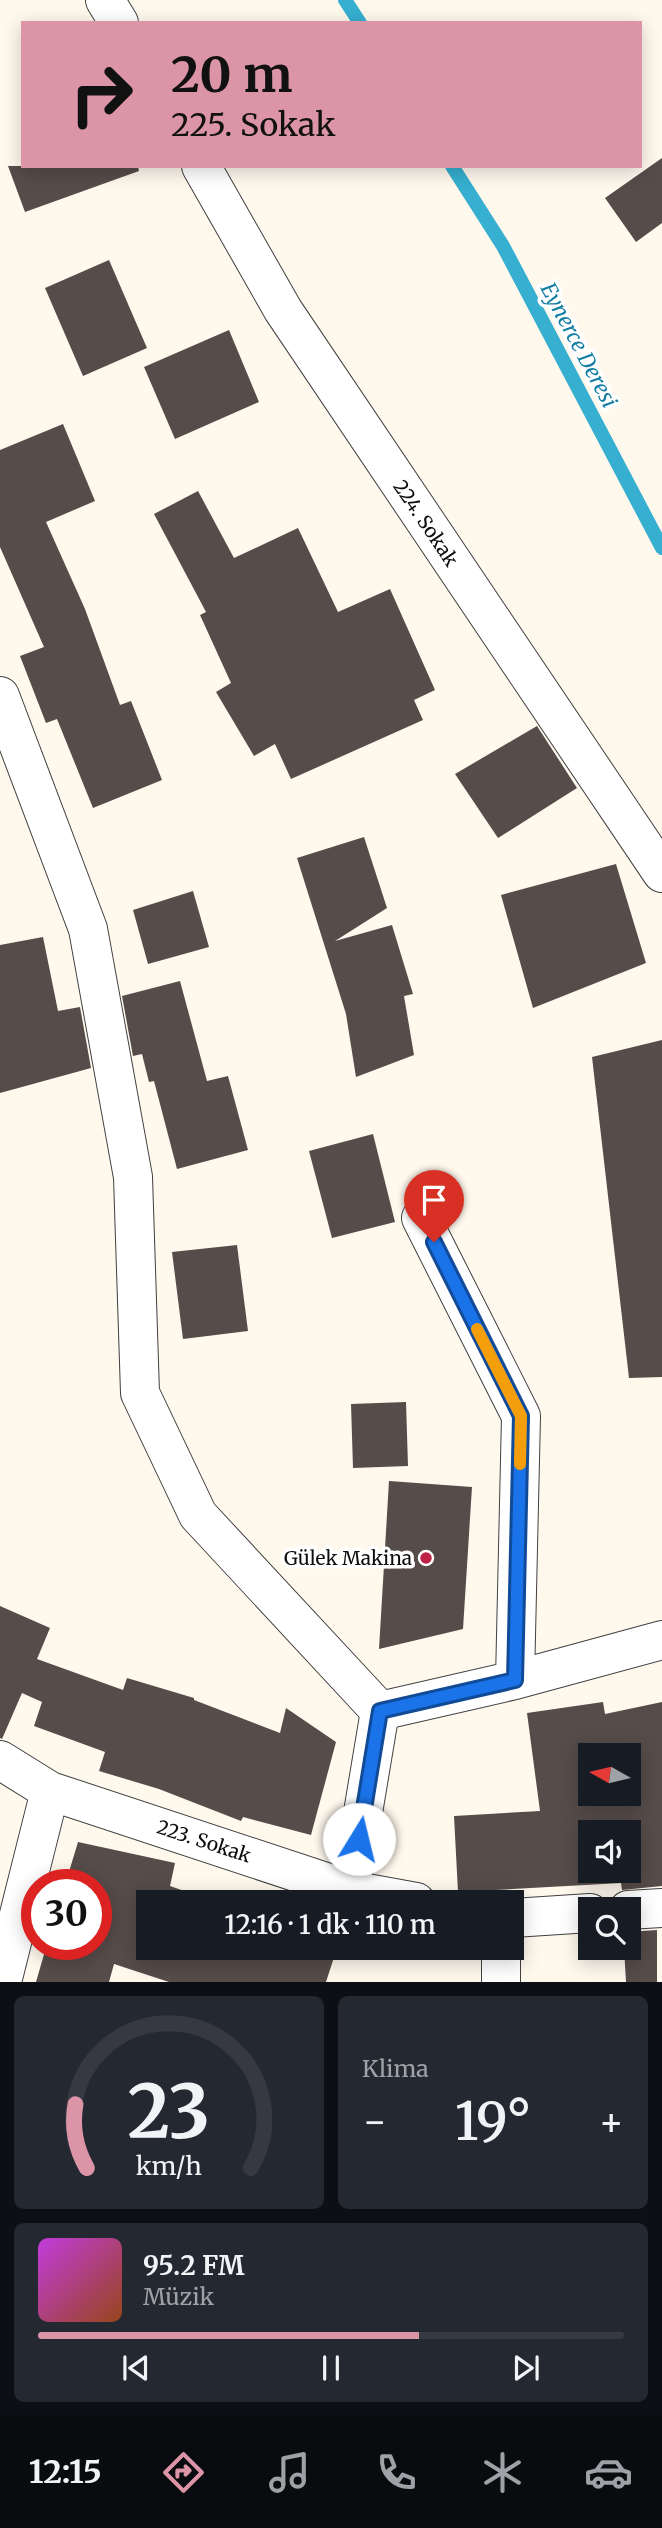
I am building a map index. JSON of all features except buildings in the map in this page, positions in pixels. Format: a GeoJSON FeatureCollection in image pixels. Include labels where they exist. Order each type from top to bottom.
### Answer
{"type":"FeatureCollection","features":[{"type":"Feature","properties":{"kind":"street"},"geometry":{"type":"LineString","coordinates":[[106,0],[117,21]]}},
{"type":"Feature","properties":{"kind":"street","name":"224. Sokak"},"geometry":{"type":"LineString","coordinates":[[202,168],[283,310],[662,873]]}},
{"type":"Feature","properties":{"kind":"street"},"geometry":{"type":"LineString","coordinates":[[0,696],[88,929],[133,1177],[140,1393],[198,1515],[380,1711]]}},
{"type":"Feature","properties":{"kind":"street"},"geometry":{"type":"LineString","coordinates":[[421,1218],[521,1416],[515,1680]]}},
{"type":"Feature","properties":{"kind":"street"},"geometry":{"type":"LineString","coordinates":[[380,1711],[515,1680],[662,1640]]}},
{"type":"Feature","properties":{"kind":"street"},"geometry":{"type":"LineString","coordinates":[[351,1890],[380,1711]]}},
{"type":"Feature","properties":{"kind":"street","name":"223. Sokak"},"geometry":{"type":"LineString","coordinates":[[0,1760],[50,1791],[351,1890]]}},
{"type":"Feature","properties":{"kind":"street"},"geometry":{"type":"LineString","coordinates":[[2,1982],[50,1791]]}},
{"type":"Feature","properties":{"kind":"street"},"geometry":{"type":"LineString","coordinates":[[641,1909],[662,1908]]}},
{"type":"Feature","properties":{"kind":"street"},"geometry":{"type":"LineString","coordinates":[[524,1917],[578,1914]]}},
{"type":"Feature","properties":{"kind":"street"},"geometry":{"type":"LineString","coordinates":[[501,1960],[501,1982]]}},
{"type":"Feature","properties":{"kind":"waterway","name":"Eynerce Deresi"},"geometry":{"type":"LineString","coordinates":[[345,0],[359,21]]}},
{"type":"Feature","properties":{"kind":"waterway","name":"Eynerce Deresi"},"geometry":{"type":"LineString","coordinates":[[453,168],[503,246],[662,548]]}},
{"type":"Feature","properties":{"kind":"slow traffic"},"geometry":{"type":"LineString","coordinates":[[477,1329],[521,1416],[520,1464]]}},
{"type":"Feature","properties":{"kind":"place","name":"Gülek Makina"},"geometry":{"type":"Point","coordinates":[426,1558]}},
{"type":"Feature","properties":{"kind":"route"},"geometry":{"type":"LineString","coordinates":[[359,1839],[380,1711],[515,1680],[521,1416],[434,1242]]}}]}
